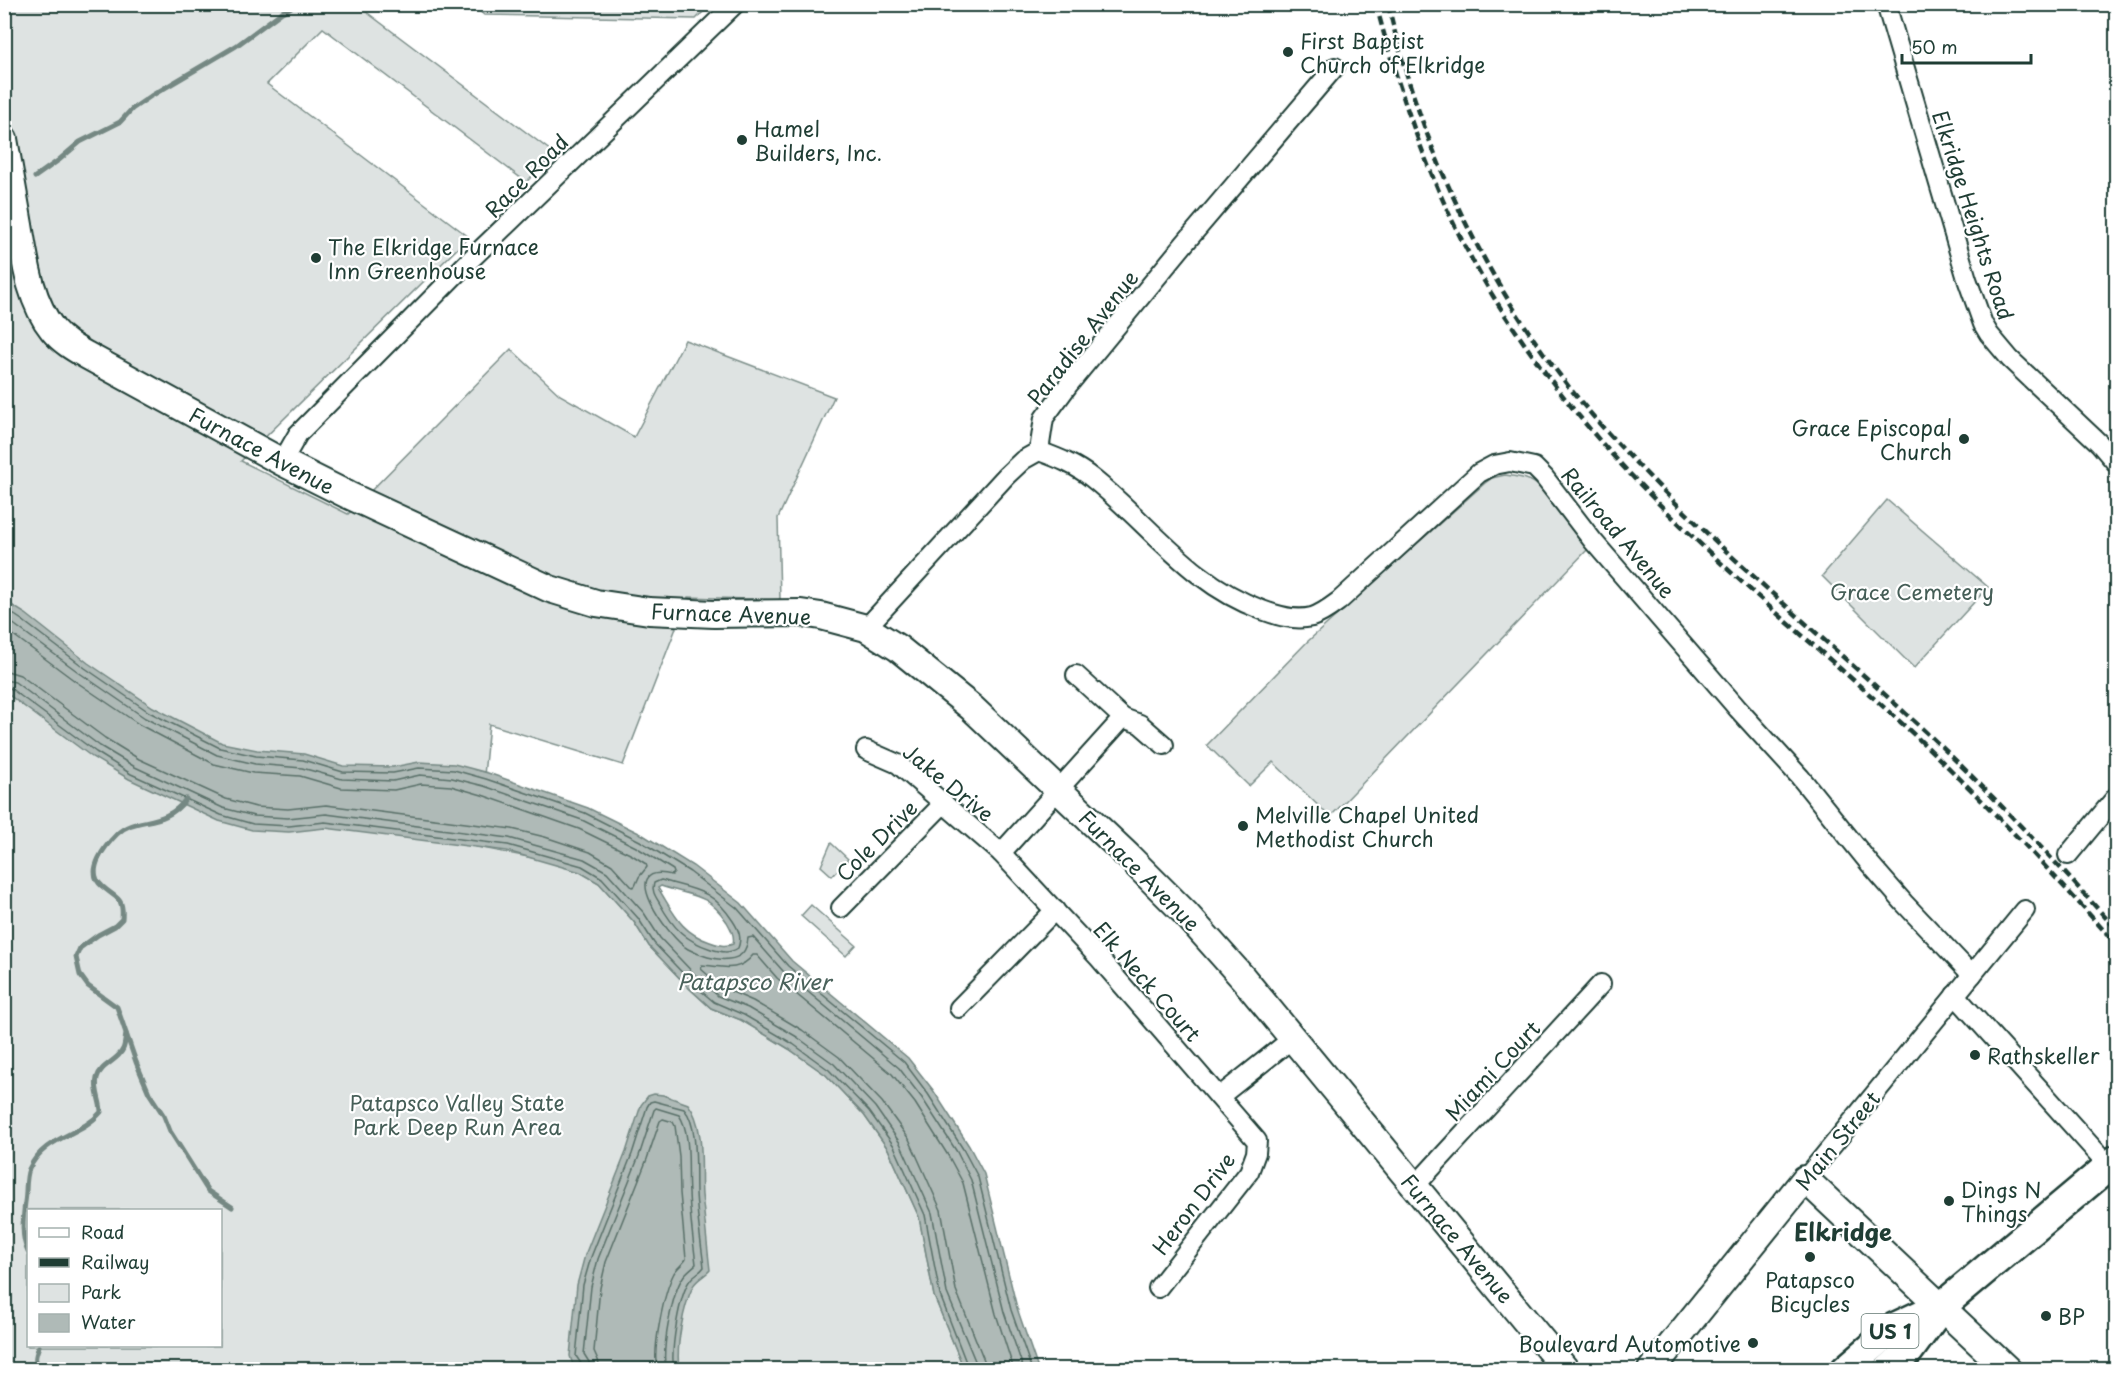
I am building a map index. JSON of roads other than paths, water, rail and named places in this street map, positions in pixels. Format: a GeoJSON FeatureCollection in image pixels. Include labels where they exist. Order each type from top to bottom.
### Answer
{"type":"FeatureCollection","features":[{"type":"Feature","properties":{"kind":"main road","name":"US 1"},"geometry":{"type":"LineString","coordinates":[[1845,1370],[1895,1327],[1942,1305],[2113,1163]]}},
{"type":"Feature","properties":{"kind":"main road","name":"US 1"},"geometry":{"type":"LineString","coordinates":[[1888,1370],[1909,1351],[1942,1305]]}},
{"type":"Feature","properties":{"kind":"street","name":"Race Road"},"geometry":{"type":"LineString","coordinates":[[282,462],[298,434],[468,262],[735,4]]}},
{"type":"Feature","properties":{"kind":"street","name":"Elkridge Heights Road"},"geometry":{"type":"LineString","coordinates":[[1886,4],[1960,258],[1983,324],[2010,359],[2099,443],[2116,463]]}},
{"type":"Feature","properties":{"kind":"street","name":"Paradise Avenue"},"geometry":{"type":"LineString","coordinates":[[1040,451],[1044,418],[1069,384],[1335,67]]}},
{"type":"Feature","properties":{"kind":"street","name":"Furnace Avenue"},"geometry":{"type":"LineString","coordinates":[[4,139],[30,282],[44,318],[66,343],[86,355],[282,462],[524,578],[579,598],[621,608],[676,614],[801,613],[839,620],[866,628],[930,672],[972,708],[1058,790],[1214,944],[1566,1370]]}},
{"type":"Feature","properties":{"kind":"street"},"geometry":{"type":"LineString","coordinates":[[866,628],[1006,476],[1023,460],[1040,451]]}},
{"type":"Feature","properties":{"kind":"street","name":"Railroad Avenue"},"geometry":{"type":"LineString","coordinates":[[1040,451],[1060,458],[1093,478],[1208,583],[1257,608],[1282,617],[1294,618],[1311,617],[1339,601],[1479,473],[1494,465],[1510,462],[1534,467],[1593,541],[1800,777],[1890,887],[1972,975]]}},
{"type":"Feature","properties":{"kind":"street"},"geometry":{"type":"LineString","coordinates":[[1076,675],[1123,718],[1140,724],[1164,745]]}},
{"type":"Feature","properties":{"kind":"street"},"geometry":{"type":"LineString","coordinates":[[1001,853],[1123,718]]}},
{"type":"Feature","properties":{"kind":"street","name":"Jake Drive"},"geometry":{"type":"LineString","coordinates":[[866,750],[898,764],[1001,853]]}},
{"type":"Feature","properties":{"kind":"street","name":"Cole Drive"},"geometry":{"type":"LineString","coordinates":[[841,908],[944,803]]}},
{"type":"Feature","properties":{"kind":"street"},"geometry":{"type":"LineString","coordinates":[[2068,855],[2113,808]]}},
{"type":"Feature","properties":{"kind":"street","name":"Elk Neck Court"},"geometry":{"type":"LineString","coordinates":[[1001,853],[1107,967],[1257,1141]]}},
{"type":"Feature","properties":{"kind":"street"},"geometry":{"type":"LineString","coordinates":[[959,1008],[1055,910]]}},
{"type":"Feature","properties":{"kind":"street","name":"Main Street"},"geometry":{"type":"LineString","coordinates":[[1651,1370],[2025,910]]}},
{"type":"Feature","properties":{"kind":"street","name":"Miami Court"},"geometry":{"type":"LineString","coordinates":[[1415,1186],[1601,984]]}},
{"type":"Feature","properties":{"kind":"street"},"geometry":{"type":"LineString","coordinates":[[1955,994],[2113,1163]]}},
{"type":"Feature","properties":{"kind":"street"},"geometry":{"type":"LineString","coordinates":[[1219,1097],[1293,1038]]}},
{"type":"Feature","properties":{"kind":"street","name":"Heron Drive"},"geometry":{"type":"LineString","coordinates":[[1158,1288],[1249,1172],[1256,1153],[1257,1141]]}},
{"type":"Feature","properties":{"kind":"street"},"geometry":{"type":"LineString","coordinates":[[1805,1179],[1942,1305],[2008,1370]]}},
{"type":"Feature","properties":{"kind":"water","name":"Patapsco River"},"geometry":{"type":"Polygon","coordinates":[[[5,601],[26,614],[88,663],[153,707],[222,743],[257,750],[304,754],[343,766],[393,767],[419,762],[454,764],[488,773],[588,808],[643,835],[693,866],[741,903],[792,961],[908,1058],[933,1090],[984,1174],[1017,1308],[1038,1369],[964,1369],[934,1296],[919,1217],[888,1149],[864,1115],[826,1075],[789,1049],[741,1020],[711,1008],[649,946],[634,922],[599,883],[580,872],[507,851],[325,828],[289,832],[252,830],[219,821],[129,779],[92,757],[5,692],[5,601]],[[661,886],[658,888],[679,921],[691,933],[713,943],[733,944],[730,927],[712,905],[698,896],[661,886]]]}},
{"type":"Feature","properties":{"kind":"water"},"geometry":{"type":"Polygon","coordinates":[[[654,1094],[688,1104],[698,1124],[702,1195],[710,1270],[693,1286],[689,1295],[679,1338],[679,1369],[580,1369],[573,1365],[570,1356],[577,1285],[585,1255],[626,1152],[641,1105],[648,1096],[654,1094]]]}},
{"type":"Feature","properties":{"kind":"waterway"},"geometry":{"type":"LineString","coordinates":[[35,177],[80,142],[120,122],[132,109],[151,96],[236,46],[282,12],[297,4]]}},
{"type":"Feature","properties":{"kind":"waterway"},"geometry":{"type":"LineString","coordinates":[[186,799],[169,814],[125,828],[103,851],[95,873],[102,886],[120,902],[122,919],[80,948],[76,957],[80,975],[88,986],[117,1007],[149,1093],[164,1116],[170,1131],[208,1191],[232,1207]]}},
{"type":"Feature","properties":{"kind":"waterway"},"geometry":{"type":"LineString","coordinates":[[27,1249],[23,1227],[29,1169],[44,1149],[83,1127],[101,1112],[96,1087],[97,1078],[102,1070],[121,1053],[126,1034]]}},
{"type":"Feature","properties":{"kind":"waterway"},"geometry":{"type":"LineString","coordinates":[[39,1347],[36,1359],[42,1370]]}},
{"type":"Feature","properties":{"kind":"railway"},"geometry":{"type":"LineString","coordinates":[[1376,4],[1414,129],[1447,210],[1488,287],[1554,384],[1600,441],[1665,510],[1733,574],[1908,729],[2015,834],[2116,944]]}},
{"type":"Feature","properties":{"kind":"railway"},"geometry":{"type":"LineString","coordinates":[[1388,4],[1403,63],[1422,121],[1445,178],[1500,286],[1533,338],[1569,387],[1608,433],[1682,509],[1967,772],[2018,823],[2116,929]]}},
{"type":"Feature","properties":{"kind":"place","name":"First Baptist Church of Elkridge"},"geometry":{"type":"Point","coordinates":[1288,52]}},
{"type":"Feature","properties":{"kind":"place","name":"Hamel Builders, Inc."},"geometry":{"type":"Point","coordinates":[742,140]}},
{"type":"Feature","properties":{"kind":"place","name":"The Elkridge Furnace Inn Greenhouse"},"geometry":{"type":"Point","coordinates":[316,258]}},
{"type":"Feature","properties":{"kind":"place","name":"Grace Episcopal Church"},"geometry":{"type":"Point","coordinates":[1964,439]}},
{"type":"Feature","properties":{"kind":"place","name":"Melville Chapel United Methodist Church"},"geometry":{"type":"Point","coordinates":[1243,826]}},
{"type":"Feature","properties":{"kind":"place","name":"Rathskeller"},"geometry":{"type":"Point","coordinates":[1975,1055]}},
{"type":"Feature","properties":{"kind":"place","name":"Dings N Things"},"geometry":{"type":"Point","coordinates":[1949,1201]}},
{"type":"Feature","properties":{"kind":"place","name":"Patapsco Bicycles"},"geometry":{"type":"Point","coordinates":[1810,1257]}},
{"type":"Feature","properties":{"kind":"place","name":"BP"},"geometry":{"type":"Point","coordinates":[2046,1316]}},
{"type":"Feature","properties":{"kind":"place","name":"Boulevard Automotive"},"geometry":{"type":"Point","coordinates":[1753,1343]}},
{"type":"Feature","properties":{"kind":"district","name":"Elkridge"},"geometry":{"type":"Point","coordinates":[1843,1231]}},
{"type":"Feature","properties":{"kind":"park label","name":"Grace Cemetery"},"geometry":{"type":"Point","coordinates":[1912,591]}},
{"type":"Feature","properties":{"kind":"park label","name":"Patapsco Valley State Park Deep Run Area"},"geometry":{"type":"Point","coordinates":[457,1114]}}]}
